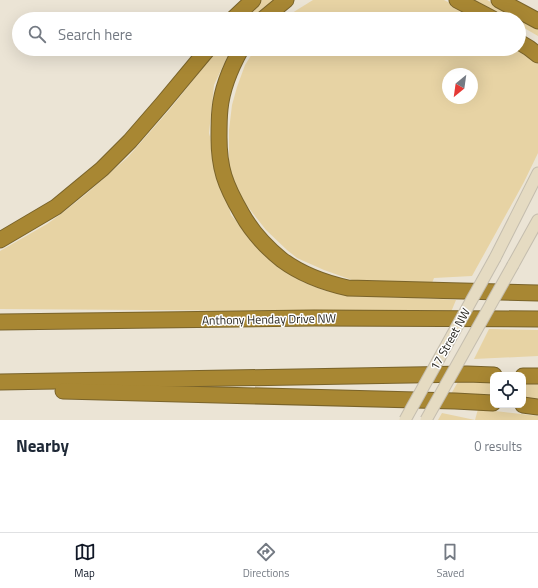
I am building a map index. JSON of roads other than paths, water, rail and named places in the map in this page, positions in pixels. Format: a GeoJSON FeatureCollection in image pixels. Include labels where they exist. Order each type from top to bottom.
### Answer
{"type":"FeatureCollection","features":[{"type":"Feature","properties":{"kind":"highway"},"geometry":{"type":"LineString","coordinates":[[240,12],[253,0]]}},
{"type":"Feature","properties":{"kind":"highway"},"geometry":{"type":"LineString","coordinates":[[272,12],[286,0]]}},
{"type":"Feature","properties":{"kind":"highway"},"geometry":{"type":"LineString","coordinates":[[457,0],[479,12]]}},
{"type":"Feature","properties":{"kind":"highway"},"geometry":{"type":"LineString","coordinates":[[499,0],[521,12]]}},
{"type":"Feature","properties":{"kind":"highway"},"geometry":{"type":"LineString","coordinates":[[519,0],[538,10]]}},
{"type":"Feature","properties":{"kind":"highway"},"geometry":{"type":"LineString","coordinates":[[526,15],[538,21]]}},
{"type":"Feature","properties":{"kind":"highway"},"geometry":{"type":"LineString","coordinates":[[526,37],[538,44]]}},
{"type":"Feature","properties":{"kind":"highway"},"geometry":{"type":"LineString","coordinates":[[526,46],[538,55]]}},
{"type":"Feature","properties":{"kind":"highway"},"geometry":{"type":"LineString","coordinates":[[0,240],[56,208],[102,169],[130,141],[202,56]]}},
{"type":"Feature","properties":{"kind":"highway"},"geometry":{"type":"LineString","coordinates":[[237,56],[230,70],[220,108],[219,150],[224,175],[229,190],[249,226],[282,260],[305,274],[331,284],[348,288],[538,293]]}},
{"type":"Feature","properties":{"kind":"highway","name":"Anthony Henday Drive NW"},"geometry":{"type":"LineString","coordinates":[[0,322],[314,318],[538,319]]}},
{"type":"Feature","properties":{"kind":"highway"},"geometry":{"type":"LineString","coordinates":[[0,382],[490,375]]}},
{"type":"Feature","properties":{"kind":"highway"},"geometry":{"type":"LineString","coordinates":[[526,376],[538,376]]}},
{"type":"Feature","properties":{"kind":"highway"},"geometry":{"type":"LineString","coordinates":[[0,390],[455,400],[490,403]]}},
{"type":"Feature","properties":{"kind":"highway"},"geometry":{"type":"LineString","coordinates":[[526,405],[538,407]]}},
{"type":"Feature","properties":{"kind":"main road","name":"17 Street NW"},"geometry":{"type":"LineString","coordinates":[[405,420],[495,258],[538,173]]}},
{"type":"Feature","properties":{"kind":"main road","name":"17 Street NW"},"geometry":{"type":"LineString","coordinates":[[426,420],[538,220]]}}]}
